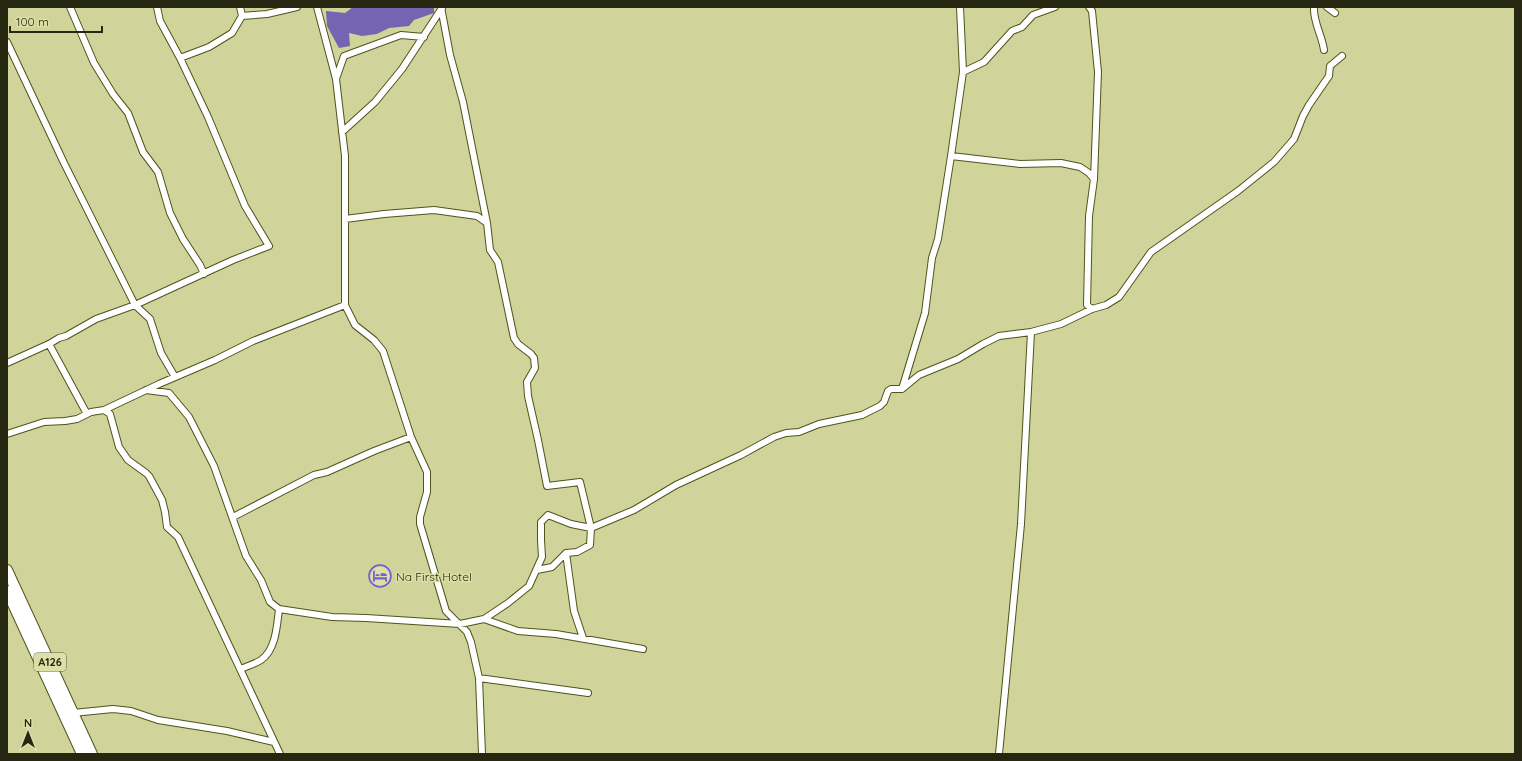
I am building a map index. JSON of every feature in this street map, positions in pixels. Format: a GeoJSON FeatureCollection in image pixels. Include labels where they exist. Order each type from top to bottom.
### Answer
{"type":"FeatureCollection","features":[{"type":"Feature","properties":{"kind":"highway","name":"A126"},"geometry":{"type":"LineString","coordinates":[[7,570],[92,754]]}},
{"type":"Feature","properties":{"kind":"highway","name":"A126"},"geometry":{"type":"LineString","coordinates":[[7,591],[82,754]]}},
{"type":"Feature","properties":{"kind":"street"},"geometry":{"type":"LineString","coordinates":[[70,7],[94,63],[113,94],[128,113],[143,152],[158,172],[170,213],[183,239],[200,265],[204,274]]}},
{"type":"Feature","properties":{"kind":"street"},"geometry":{"type":"LineString","coordinates":[[7,363],[66,336],[96,318],[135,305],[233,260],[269,246],[246,206],[208,117],[180,58],[160,21],[156,7]]}},
{"type":"Feature","properties":{"kind":"street"},"geometry":{"type":"LineString","coordinates":[[180,58],[209,47],[232,33],[242,16],[240,7]]}},
{"type":"Feature","properties":{"kind":"street"},"geometry":{"type":"LineString","coordinates":[[242,16],[267,14],[297,7]]}},
{"type":"Feature","properties":{"kind":"street"},"geometry":{"type":"LineString","coordinates":[[317,7],[336,78],[345,156],[345,305],[355,325],[374,340],[383,351],[410,438],[427,472],[427,492],[420,517],[422,531],[446,611],[451,618],[460,624],[470,638],[479,678],[482,754]]}},
{"type":"Feature","properties":{"kind":"street"},"geometry":{"type":"LineString","coordinates":[[902,389],[925,313],[932,258],[938,239],[951,156],[963,72],[960,7]]}},
{"type":"Feature","properties":{"kind":"street"},"geometry":{"type":"LineString","coordinates":[[963,72],[984,62],[1012,31],[1022,27],[1033,15],[1055,7]]}},
{"type":"Feature","properties":{"kind":"street"},"geometry":{"type":"LineString","coordinates":[[1089,7],[1092,11],[1098,67],[1094,179],[1089,216],[1087,273],[1087,305],[1092,309]]}},
{"type":"Feature","properties":{"kind":"street"},"geometry":{"type":"LineString","coordinates":[[1314,7],[1314,13],[1321,33],[1324,50]]}},
{"type":"Feature","properties":{"kind":"street"},"geometry":{"type":"LineString","coordinates":[[1327,7],[1335,13]]}},
{"type":"Feature","properties":{"kind":"street"},"geometry":{"type":"LineString","coordinates":[[342,132],[375,102],[402,69],[442,8]]}},
{"type":"Feature","properties":{"kind":"street"},"geometry":{"type":"LineString","coordinates":[[442,8],[450,55],[463,102],[487,223],[490,250],[498,262],[514,338],[534,358],[535,368],[527,382],[528,396],[547,486],[580,482],[591,528],[590,545],[577,552],[566,554],[552,567],[537,570]]}},
{"type":"Feature","properties":{"kind":"street"},"geometry":{"type":"LineString","coordinates":[[336,78],[344,56],[401,35],[424,37]]}},
{"type":"Feature","properties":{"kind":"street"},"geometry":{"type":"LineString","coordinates":[[7,42],[64,163],[135,305],[150,318],[161,353],[175,377]]}},
{"type":"Feature","properties":{"kind":"street"},"geometry":{"type":"LineString","coordinates":[[146,390],[169,393],[188,416],[214,466],[246,556],[261,580],[270,602],[279,609],[332,617],[460,624],[484,620],[529,586],[542,557],[541,522],[548,515],[571,524],[591,528],[634,510],[676,485],[741,455],[774,437],[786,433],[799,432],[819,424],[862,415],[880,406],[884,402],[888,391],[902,389],[919,375],[958,359],[999,336],[1031,332],[1061,324],[1092,309],[1106,305],[1119,297],[1151,252],[1238,191],[1274,162],[1294,139],[1309,105],[1329,76],[1330,66],[1342,56]]}},
{"type":"Feature","properties":{"kind":"street"},"geometry":{"type":"LineString","coordinates":[[951,156],[1020,164],[1061,163],[1080,167],[1089,173],[1094,179]]}},
{"type":"Feature","properties":{"kind":"street"},"geometry":{"type":"LineString","coordinates":[[345,219],[434,210],[477,216],[487,223]]}},
{"type":"Feature","properties":{"kind":"street"},"geometry":{"type":"LineString","coordinates":[[7,434],[44,422],[77,419],[91,412],[104,410],[216,360],[253,341],[345,305]]}},
{"type":"Feature","properties":{"kind":"street"},"geometry":{"type":"LineString","coordinates":[[999,754],[1021,524],[1031,332]]}},
{"type":"Feature","properties":{"kind":"street"},"geometry":{"type":"LineString","coordinates":[[49,344],[87,414]]}},
{"type":"Feature","properties":{"kind":"street"},"geometry":{"type":"LineString","coordinates":[[104,410],[110,414],[119,447],[128,460],[149,476],[162,500],[167,527],[178,537],[280,754]]}},
{"type":"Feature","properties":{"kind":"street"},"geometry":{"type":"LineString","coordinates":[[233,517],[314,475],[327,472],[374,451],[410,438]]}},
{"type":"Feature","properties":{"kind":"street"},"geometry":{"type":"LineString","coordinates":[[566,554],[574,612],[583,638]]}},
{"type":"Feature","properties":{"kind":"street"},"geometry":{"type":"LineString","coordinates":[[240,669],[262,659],[270,649],[275,636],[279,609]]}},
{"type":"Feature","properties":{"kind":"street"},"geometry":{"type":"LineString","coordinates":[[484,620],[518,631],[583,638],[643,649]]}},
{"type":"Feature","properties":{"kind":"street"},"geometry":{"type":"LineString","coordinates":[[479,678],[588,693]]}},
{"type":"Feature","properties":{"kind":"street"},"geometry":{"type":"LineString","coordinates":[[73,713],[113,709],[130,711],[158,720],[227,731],[274,742]]}},
{"type":"Feature","properties":{"kind":"shaded area"},"geometry":{"type":"Polygon","coordinates":[[[353,7],[434,7],[434,13],[414,20],[409,26],[389,28],[377,34],[362,36],[349,33],[350,46],[339,48],[327,26],[326,11],[345,13],[353,7]]]}},
{"type":"Feature","properties":{"kind":"place","name":"Na First Hotel"},"geometry":{"type":"Point","coordinates":[380,576]}}]}
